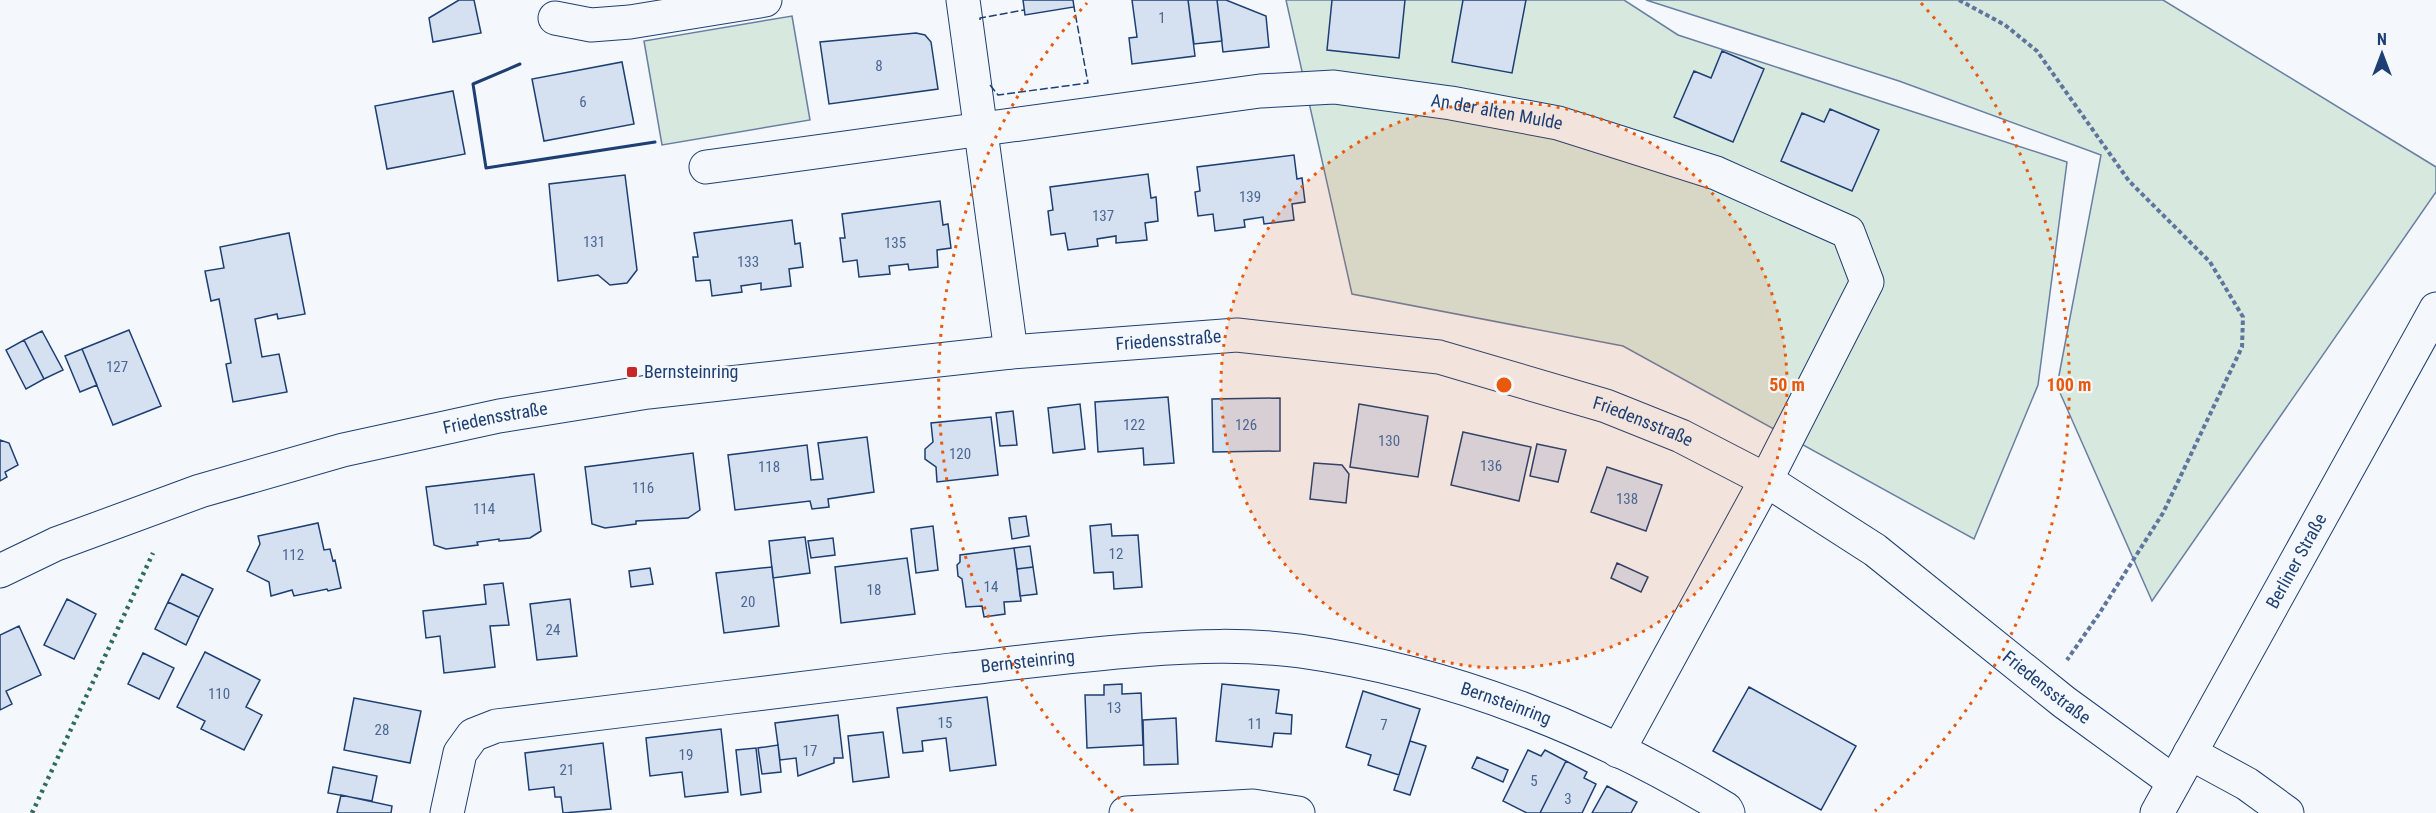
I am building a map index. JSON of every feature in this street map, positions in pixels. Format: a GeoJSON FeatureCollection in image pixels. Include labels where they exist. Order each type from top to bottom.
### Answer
{"type":"FeatureCollection","features":[{"type":"Feature","properties":{"kind":"street"},"geometry":{"type":"LineString","coordinates":[[555,18],[591,25],[620,23],[765,0]]}},
{"type":"Feature","properties":{"kind":"street"},"geometry":{"type":"LineString","coordinates":[[963,0],[1011,352]]}},
{"type":"Feature","properties":{"kind":"street","name":"An der alten Mulde"},"geometry":{"type":"LineString","coordinates":[[982,128],[1260,91],[1334,87],[1451,103],[1558,123],[1716,173],[1806,212],[1848,232],[1867,282],[1766,480]]}},
{"type":"Feature","properties":{"kind":"street"},"geometry":{"type":"LineString","coordinates":[[706,167],[982,128]]}},
{"type":"Feature","properties":{"kind":"street","name":"Berliner Straße"},"geometry":{"type":"LineString","coordinates":[[2157,813],[2436,309]]}},
{"type":"Feature","properties":{"kind":"street","name":"Friedensstraße"},"geometry":{"type":"LineString","coordinates":[[0,571],[56,544],[200,490],[343,450],[499,416],[648,392],[1011,352],[1237,335],[1439,357],[1606,406],[1681,436],[1766,480],[1875,550],[2047,688],[2174,782]]}},
{"type":"Feature","properties":{"kind":"street"},"geometry":{"type":"LineString","coordinates":[[1618,751],[1766,480]]}},
{"type":"Feature","properties":{"kind":"street","name":"Bernsteinring"},"geometry":{"type":"LineString","coordinates":[[447,813],[460,753],[473,735],[496,726],[1075,655],[1186,647],[1241,646],[1299,651],[1408,671],[1506,702],[1682,782],[1726,809],[1728,813]]}},
{"type":"Feature","properties":{"kind":"street"},"geometry":{"type":"LineString","coordinates":[[2190,753],[2247,784],[2287,813]]}},
{"type":"Feature","properties":{"kind":"street"},"geometry":{"type":"LineString","coordinates":[[1126,813],[1253,806],[1298,813]]}},
{"type":"Feature","properties":{"kind":"path"},"geometry":{"type":"LineString","coordinates":[[1959,0],[2005,25],[2037,51],[2129,181],[2210,262],[2243,317],[2242,346],[2163,513],[2099,614],[2047,688]]}},
{"type":"Feature","properties":{"kind":"shaded area"},"geometry":{"type":"Polygon","coordinates":[[[1286,0],[1624,0],[1678,35],[2067,162],[2038,385],[1974,539],[1623,346],[1352,294],[1286,0]]]}},
{"type":"Feature","properties":{"kind":"shaded area"},"geometry":{"type":"Polygon","coordinates":[[[1646,0],[2163,0],[2436,167],[2436,192],[2152,601],[2057,386],[2101,155],[1899,81],[1646,0]]]}},
{"type":"Feature","properties":{"kind":"shaded area"},"geometry":{"type":"Polygon","coordinates":[[[792,16],[810,120],[662,145],[644,41],[792,16]]]}},
{"type":"Feature","properties":{"kind":"building"},"geometry":{"type":"Polygon","coordinates":[[[459,0],[474,0],[481,33],[433,42],[429,18],[459,0]]]}},
{"type":"Feature","properties":{"kind":"building"},"geometry":{"type":"Polygon","coordinates":[[[1023,0],[1073,0],[1074,7],[1025,15],[1023,0]]]}},
{"type":"Feature","properties":{"kind":"building"},"geometry":{"type":"Polygon","coordinates":[[[1132,0],[1188,0],[1195,56],[1132,64],[1129,38],[1137,37],[1132,0]]]}},
{"type":"Feature","properties":{"kind":"building"},"geometry":{"type":"Polygon","coordinates":[[[1188,0],[1217,0],[1222,41],[1194,44],[1188,0]]]}},
{"type":"Feature","properties":{"kind":"building"},"geometry":{"type":"Polygon","coordinates":[[[1217,0],[1226,0],[1266,16],[1269,47],[1223,52],[1217,0]]]}},
{"type":"Feature","properties":{"kind":"building"},"geometry":{"type":"Polygon","coordinates":[[[1332,0],[1405,0],[1399,58],[1327,50],[1332,0]]]}},
{"type":"Feature","properties":{"kind":"building"},"geometry":{"type":"Polygon","coordinates":[[[1463,0],[1526,0],[1512,73],[1452,62],[1463,0]]]}},
{"type":"Feature","properties":{"kind":"building"},"geometry":{"type":"Polygon","coordinates":[[[916,33],[925,35],[931,42],[938,89],[829,104],[820,42],[916,33]]]}},
{"type":"Feature","properties":{"kind":"building"},"geometry":{"type":"Polygon","coordinates":[[[1722,51],[1764,69],[1733,142],[1674,117],[1694,71],[1711,78],[1722,51]]]}},
{"type":"Feature","properties":{"kind":"building"},"geometry":{"type":"Polygon","coordinates":[[[622,62],[634,124],[544,141],[532,79],[622,62]]]}},
{"type":"Feature","properties":{"kind":"building"},"geometry":{"type":"Polygon","coordinates":[[[453,91],[465,154],[387,169],[375,106],[453,91]]]}},
{"type":"Feature","properties":{"kind":"building"},"geometry":{"type":"Polygon","coordinates":[[[1830,109],[1879,130],[1852,191],[1781,161],[1802,113],[1824,122],[1830,109]]]}},
{"type":"Feature","properties":{"kind":"building"},"geometry":{"type":"Polygon","coordinates":[[[1294,155],[1297,179],[1302,178],[1305,202],[1292,204],[1294,220],[1264,224],[1263,217],[1244,220],[1245,227],[1215,231],[1213,214],[1198,216],[1195,192],[1200,191],[1197,167],[1294,155]]]}},
{"type":"Feature","properties":{"kind":"building"},"geometry":{"type":"Polygon","coordinates":[[[1148,174],[1151,198],[1156,197],[1158,221],[1145,223],[1147,240],[1116,243],[1116,236],[1097,239],[1098,246],[1068,250],[1065,233],[1051,235],[1048,211],[1053,210],[1050,187],[1148,174]]]}},
{"type":"Feature","properties":{"kind":"building"},"geometry":{"type":"Polygon","coordinates":[[[625,175],[637,270],[627,283],[610,285],[598,275],[558,281],[549,184],[625,175]]]}},
{"type":"Feature","properties":{"kind":"building"},"geometry":{"type":"Polygon","coordinates":[[[940,201],[943,225],[948,224],[951,248],[937,250],[938,267],[909,270],[908,264],[889,266],[890,274],[859,277],[857,260],[843,262],[840,238],[845,238],[842,214],[940,201]]]}},
{"type":"Feature","properties":{"kind":"building"},"geometry":{"type":"Polygon","coordinates":[[[792,220],[795,244],[800,243],[803,267],[789,269],[791,286],[761,290],[761,283],[741,286],[742,292],[712,296],[710,280],[696,281],[693,257],[698,257],[694,233],[792,220]]]}},
{"type":"Feature","properties":{"kind":"building"},"geometry":{"type":"Polygon","coordinates":[[[289,233],[305,314],[278,319],[277,314],[255,319],[262,357],[279,354],[287,392],[233,402],[226,364],[231,363],[219,299],[211,301],[205,271],[224,268],[220,247],[289,233]]]}},
{"type":"Feature","properties":{"kind":"building"},"geometry":{"type":"Polygon","coordinates":[[[129,330],[161,406],[113,425],[82,349],[129,330]]]}},
{"type":"Feature","properties":{"kind":"building"},"geometry":{"type":"Polygon","coordinates":[[[42,331],[63,370],[44,379],[24,340],[42,331]]]}},
{"type":"Feature","properties":{"kind":"building"},"geometry":{"type":"Polygon","coordinates":[[[24,340],[44,379],[26,389],[6,350],[24,340]]]}},
{"type":"Feature","properties":{"kind":"building"},"geometry":{"type":"Polygon","coordinates":[[[82,349],[97,385],[80,392],[65,356],[82,349]]]}},
{"type":"Feature","properties":{"kind":"building"},"geometry":{"type":"Polygon","coordinates":[[[1168,397],[1174,463],[1144,465],[1143,448],[1098,452],[1095,402],[1168,397]]]}},
{"type":"Feature","properties":{"kind":"building"},"geometry":{"type":"Polygon","coordinates":[[[1280,398],[1280,451],[1213,452],[1212,399],[1280,398]]]}},
{"type":"Feature","properties":{"kind":"building"},"geometry":{"type":"Polygon","coordinates":[[[1080,404],[1085,449],[1053,453],[1048,408],[1080,404]]]}},
{"type":"Feature","properties":{"kind":"building"},"geometry":{"type":"Polygon","coordinates":[[[1359,404],[1428,416],[1418,477],[1350,467],[1359,404]]]}},
{"type":"Feature","properties":{"kind":"building"},"geometry":{"type":"Polygon","coordinates":[[[1013,411],[1017,445],[1000,446],[996,413],[1013,411]]]}},
{"type":"Feature","properties":{"kind":"building"},"geometry":{"type":"Polygon","coordinates":[[[991,417],[998,475],[937,482],[936,467],[925,459],[925,449],[933,442],[931,423],[991,417]]]}},
{"type":"Feature","properties":{"kind":"building"},"geometry":{"type":"Polygon","coordinates":[[[1463,432],[1531,447],[1519,501],[1451,485],[1463,432]]]}},
{"type":"Feature","properties":{"kind":"building"},"geometry":{"type":"Polygon","coordinates":[[[867,437],[874,492],[828,499],[829,507],[812,509],[810,501],[735,510],[728,455],[807,445],[811,480],[823,479],[818,443],[867,437]]]}},
{"type":"Feature","properties":{"kind":"building"},"geometry":{"type":"Polygon","coordinates":[[[0,440],[9,443],[18,465],[5,472],[7,477],[0,481],[0,440]]]}},
{"type":"Feature","properties":{"kind":"building"},"geometry":{"type":"Polygon","coordinates":[[[1537,444],[1566,450],[1558,482],[1530,476],[1537,444]]]}},
{"type":"Feature","properties":{"kind":"building"},"geometry":{"type":"Polygon","coordinates":[[[693,453],[700,510],[688,518],[636,521],[636,524],[605,528],[592,524],[585,467],[693,453]]]}},
{"type":"Feature","properties":{"kind":"building"},"geometry":{"type":"Polygon","coordinates":[[[1314,463],[1342,465],[1349,474],[1346,503],[1310,499],[1314,463]]]}},
{"type":"Feature","properties":{"kind":"building"},"geometry":{"type":"Polygon","coordinates":[[[1607,467],[1662,485],[1646,531],[1591,512],[1607,467]]]}},
{"type":"Feature","properties":{"kind":"building"},"geometry":{"type":"Polygon","coordinates":[[[534,474],[541,531],[530,538],[477,542],[478,545],[446,549],[434,545],[426,487],[534,474]]]}},
{"type":"Feature","properties":{"kind":"building"},"geometry":{"type":"Polygon","coordinates":[[[1026,516],[1029,536],[1012,539],[1009,518],[1026,516]]]}},
{"type":"Feature","properties":{"kind":"building"},"geometry":{"type":"Polygon","coordinates":[[[318,523],[324,550],[330,549],[333,561],[335,560],[341,588],[294,596],[292,590],[271,596],[269,582],[247,571],[260,544],[258,536],[318,523]]]}},
{"type":"Feature","properties":{"kind":"building"},"geometry":{"type":"Polygon","coordinates":[[[1111,524],[1112,536],[1138,535],[1142,587],[1114,589],[1113,572],[1094,573],[1090,526],[1111,524]]]}},
{"type":"Feature","properties":{"kind":"building"},"geometry":{"type":"Polygon","coordinates":[[[933,526],[938,570],[916,573],[911,529],[933,526]]]}},
{"type":"Feature","properties":{"kind":"building"},"geometry":{"type":"Polygon","coordinates":[[[805,537],[810,573],[773,578],[769,541],[805,537]]]}},
{"type":"Feature","properties":{"kind":"building"},"geometry":{"type":"Polygon","coordinates":[[[833,538],[835,555],[811,558],[808,541],[833,538]]]}},
{"type":"Feature","properties":{"kind":"building"},"geometry":{"type":"Polygon","coordinates":[[[1030,546],[1033,567],[1017,569],[1014,548],[1030,546]]]}},
{"type":"Feature","properties":{"kind":"building"},"geometry":{"type":"Polygon","coordinates":[[[1014,548],[1021,601],[1004,602],[1005,614],[984,617],[982,606],[966,607],[962,579],[958,576],[957,565],[960,562],[960,555],[1014,548]]]}},
{"type":"Feature","properties":{"kind":"building"},"geometry":{"type":"Polygon","coordinates":[[[907,558],[915,614],[841,623],[835,567],[907,558]]]}},
{"type":"Feature","properties":{"kind":"building"},"geometry":{"type":"Polygon","coordinates":[[[1617,563],[1648,577],[1641,592],[1611,578],[1617,563]]]}},
{"type":"Feature","properties":{"kind":"building"},"geometry":{"type":"Polygon","coordinates":[[[772,567],[779,626],[724,633],[716,573],[772,567]]]}},
{"type":"Feature","properties":{"kind":"building"},"geometry":{"type":"Polygon","coordinates":[[[1033,567],[1037,594],[1020,596],[1017,569],[1033,567]]]}},
{"type":"Feature","properties":{"kind":"building"},"geometry":{"type":"Polygon","coordinates":[[[650,568],[653,584],[631,587],[629,571],[650,568]]]}},
{"type":"Feature","properties":{"kind":"building"},"geometry":{"type":"Polygon","coordinates":[[[182,574],[213,589],[199,617],[168,602],[182,574]]]}},
{"type":"Feature","properties":{"kind":"building"},"geometry":{"type":"Polygon","coordinates":[[[503,583],[509,625],[490,626],[495,667],[444,673],[440,636],[426,638],[423,611],[486,604],[484,585],[503,583]]]}},
{"type":"Feature","properties":{"kind":"building"},"geometry":{"type":"Polygon","coordinates":[[[67,599],[96,614],[74,659],[44,645],[67,599]]]}},
{"type":"Feature","properties":{"kind":"building"},"geometry":{"type":"Polygon","coordinates":[[[570,599],[577,656],[537,660],[530,604],[570,599]]]}},
{"type":"Feature","properties":{"kind":"building"},"geometry":{"type":"Polygon","coordinates":[[[168,602],[199,617],[186,645],[155,629],[168,602]]]}},
{"type":"Feature","properties":{"kind":"building"},"geometry":{"type":"Polygon","coordinates":[[[19,626],[41,675],[6,691],[12,704],[0,710],[0,635],[19,626]]]}},
{"type":"Feature","properties":{"kind":"building"},"geometry":{"type":"Polygon","coordinates":[[[205,652],[260,680],[246,707],[262,715],[244,750],[201,729],[205,721],[177,707],[205,652]]]}},
{"type":"Feature","properties":{"kind":"building"},"geometry":{"type":"Polygon","coordinates":[[[143,653],[174,668],[159,699],[128,684],[143,653]]]}},
{"type":"Feature","properties":{"kind":"building"},"geometry":{"type":"Polygon","coordinates":[[[1122,684],[1122,694],[1141,693],[1143,745],[1087,748],[1085,695],[1104,695],[1104,685],[1122,684]]]}},
{"type":"Feature","properties":{"kind":"building"},"geometry":{"type":"Polygon","coordinates":[[[1222,684],[1279,690],[1276,713],[1292,715],[1291,734],[1274,733],[1272,747],[1216,741],[1222,684]]]}},
{"type":"Feature","properties":{"kind":"building"},"geometry":{"type":"Polygon","coordinates":[[[1749,687],[1856,746],[1821,810],[1713,751],[1749,687]]]}},
{"type":"Feature","properties":{"kind":"building"},"geometry":{"type":"Polygon","coordinates":[[[1363,691],[1420,709],[1399,775],[1368,765],[1371,755],[1346,747],[1363,691]]]}},
{"type":"Feature","properties":{"kind":"building"},"geometry":{"type":"Polygon","coordinates":[[[987,697],[996,765],[950,771],[946,738],[922,741],[923,751],[903,753],[897,708],[987,697]]]}},
{"type":"Feature","properties":{"kind":"building"},"geometry":{"type":"Polygon","coordinates":[[[354,698],[421,711],[410,763],[344,750],[354,698]]]}},
{"type":"Feature","properties":{"kind":"building"},"geometry":{"type":"Polygon","coordinates":[[[838,715],[843,758],[834,758],[834,763],[798,776],[796,758],[780,760],[775,723],[838,715]]]}},
{"type":"Feature","properties":{"kind":"building"},"geometry":{"type":"Polygon","coordinates":[[[1176,718],[1178,764],[1144,765],[1143,720],[1176,718]]]}},
{"type":"Feature","properties":{"kind":"building"},"geometry":{"type":"Polygon","coordinates":[[[721,729],[728,792],[685,797],[682,772],[650,776],[646,738],[721,729]]]}},
{"type":"Feature","properties":{"kind":"building"},"geometry":{"type":"Polygon","coordinates":[[[883,732],[889,777],[853,782],[848,736],[883,732]]]}},
{"type":"Feature","properties":{"kind":"building"},"geometry":{"type":"Polygon","coordinates":[[[1410,741],[1426,746],[1410,795],[1394,790],[1410,741]]]}},
{"type":"Feature","properties":{"kind":"building"},"geometry":{"type":"Polygon","coordinates":[[[603,743],[611,809],[563,813],[561,797],[555,797],[554,787],[529,790],[525,753],[603,743]]]}},
{"type":"Feature","properties":{"kind":"building"},"geometry":{"type":"Polygon","coordinates":[[[778,745],[781,772],[762,774],[758,748],[778,745]]]}},
{"type":"Feature","properties":{"kind":"building"},"geometry":{"type":"Polygon","coordinates":[[[756,748],[761,792],[741,795],[736,750],[756,748]]]}},
{"type":"Feature","properties":{"kind":"building"},"geometry":{"type":"Polygon","coordinates":[[[1528,750],[1541,756],[1545,750],[1566,761],[1540,813],[1527,813],[1503,801],[1528,750]]]}},
{"type":"Feature","properties":{"kind":"building"},"geometry":{"type":"Polygon","coordinates":[[[1477,757],[1508,770],[1503,782],[1472,768],[1477,757]]]}},
{"type":"Feature","properties":{"kind":"building"},"geometry":{"type":"Polygon","coordinates":[[[1566,761],[1587,772],[1584,778],[1596,784],[1582,813],[1540,813],[1566,761]]]}},
{"type":"Feature","properties":{"kind":"building"},"geometry":{"type":"Polygon","coordinates":[[[333,767],[377,776],[372,801],[328,793],[333,767]]]}},
{"type":"Feature","properties":{"kind":"building"},"geometry":{"type":"Polygon","coordinates":[[[1607,786],[1637,802],[1631,813],[1592,813],[1607,786]]]}},
{"type":"Feature","properties":{"kind":"building"},"geometry":{"type":"Polygon","coordinates":[[[341,795],[392,806],[391,813],[337,813],[341,795]]]}},
{"type":"Feature","properties":{"kind":"hedge"},"geometry":{"type":"LineString","coordinates":[[32,813],[153,553]]}},
{"type":"Feature","properties":{"kind":"fence"},"geometry":{"type":"LineString","coordinates":[[990,85],[998,95],[1088,83],[1074,7]]}},
{"type":"Feature","properties":{"kind":"fence"},"geometry":{"type":"LineString","coordinates":[[980,20],[980,18],[1024,10]]}},
{"type":"Feature","properties":{"kind":"wall"},"geometry":{"type":"LineString","coordinates":[[520,64],[473,84],[486,168],[655,142]]}},
{"type":"Feature","properties":{"kind":"place","name":"Bernsteinring"},"geometry":{"type":"Point","coordinates":[632,372]}}]}
